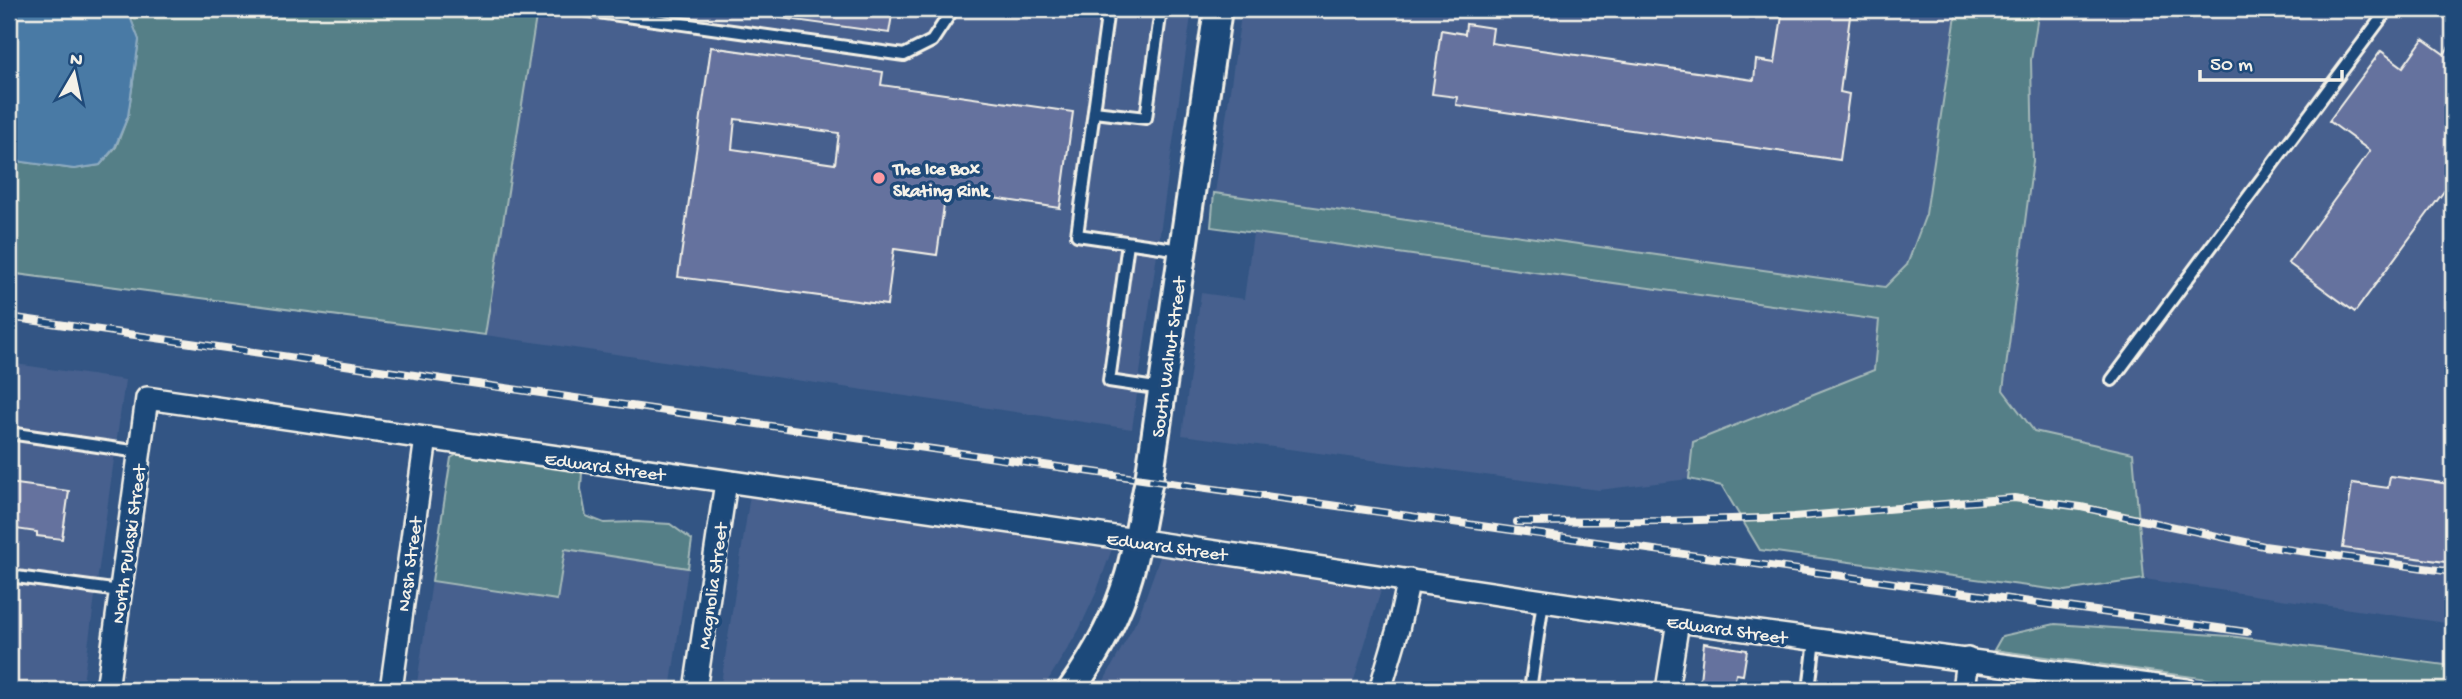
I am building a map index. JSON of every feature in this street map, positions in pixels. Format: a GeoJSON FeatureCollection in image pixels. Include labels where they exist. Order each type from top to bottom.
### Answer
{"type":"FeatureCollection","features":[{"type":"Feature","properties":{"kind":"street","name":"South Walnut Street"},"geometry":{"type":"LineString","coordinates":[[1071,690],[1102,642],[1129,576],[1149,480],[1218,9]]}},
{"type":"Feature","properties":{"kind":"street","name":"Edward Street"},"geometry":{"type":"LineString","coordinates":[[147,398],[1678,621],[1967,659],[2081,683],[2186,690]]}},
{"type":"Feature","properties":{"kind":"street","name":"North Pulaski Street"},"geometry":{"type":"LineString","coordinates":[[107,690],[147,398]]}},
{"type":"Feature","properties":{"kind":"street","name":"Nash Street"},"geometry":{"type":"LineString","coordinates":[[391,690],[426,438]]}},
{"type":"Feature","properties":{"kind":"street","name":"Magnolia Street"},"geometry":{"type":"LineString","coordinates":[[695,690],[726,482]]}},
{"type":"Feature","properties":{"kind":"street"},"geometry":{"type":"LineString","coordinates":[[1380,690],[1409,580]]}},
{"type":"Feature","properties":{"kind":"street"},"geometry":{"type":"LineString","coordinates":[[1667,690],[1678,621]]}},
{"type":"Feature","properties":{"kind":"street"},"geometry":{"type":"LineString","coordinates":[[1963,690],[1967,659]]}},
{"type":"Feature","properties":{"kind":"lane"},"geometry":{"type":"LineString","coordinates":[[576,9],[904,55],[932,41],[953,9]]}},
{"type":"Feature","properties":{"kind":"lane"},"geometry":{"type":"LineString","coordinates":[[1108,9],[1077,235],[1183,250]]}},
{"type":"Feature","properties":{"kind":"lane"},"geometry":{"type":"LineString","coordinates":[[1094,112],[1146,118],[1161,9]]}},
{"type":"Feature","properties":{"kind":"lane"},"geometry":{"type":"LineString","coordinates":[[2112,380],[2388,9]]}},
{"type":"Feature","properties":{"kind":"lane"},"geometry":{"type":"LineString","coordinates":[[1128,243],[1109,381],[1162,389]]}},
{"type":"Feature","properties":{"kind":"lane"},"geometry":{"type":"LineString","coordinates":[[9,433],[139,452]]}},
{"type":"Feature","properties":{"kind":"lane"},"geometry":{"type":"LineString","coordinates":[[9,576],[120,591]]}},
{"type":"Feature","properties":{"kind":"lane"},"geometry":{"type":"LineString","coordinates":[[1530,690],[1543,601]]}},
{"type":"Feature","properties":{"kind":"lane"},"geometry":{"type":"LineString","coordinates":[[1809,690],[1815,640]]}},
{"type":"Feature","properties":{"kind":"shaded area"},"geometry":{"type":"Polygon","coordinates":[[[9,9],[127,9],[139,40],[128,116],[115,147],[100,165],[74,169],[9,160],[9,9]]]}},
{"type":"Feature","properties":{"kind":"shaded area"},"geometry":{"type":"Polygon","coordinates":[[[482,9],[1192,9],[1132,429],[485,335],[536,17],[482,9]]]}},
{"type":"Feature","properties":{"kind":"shaded area"},"geometry":{"type":"Polygon","coordinates":[[[1242,9],[1957,9],[1926,214],[1907,265],[1885,287],[1215,193],[1242,9]]]}},
{"type":"Feature","properties":{"kind":"shaded area"},"geometry":{"type":"Polygon","coordinates":[[[2039,9],[2453,9],[2453,624],[2144,579],[2133,453],[2034,431],[2003,390],[2033,161],[2031,60],[2039,9]]]}},
{"type":"Feature","properties":{"kind":"shaded area"},"geometry":{"type":"Polygon","coordinates":[[[1253,233],[1879,320],[1874,370],[1693,442],[1689,479],[1599,490],[1182,435],[1201,293],[1244,299],[1253,233]]]}},
{"type":"Feature","properties":{"kind":"shaded area"},"geometry":{"type":"Polygon","coordinates":[[[9,363],[125,380],[82,690],[9,690],[9,363]]]}},
{"type":"Feature","properties":{"kind":"shaded area"},"geometry":{"type":"Polygon","coordinates":[[[750,495],[1112,549],[1079,630],[1042,690],[720,690],[750,495]]]}},
{"type":"Feature","properties":{"kind":"shaded area"},"geometry":{"type":"Polygon","coordinates":[[[565,549],[688,568],[670,690],[416,690],[432,581],[557,600],[565,549]]]}},
{"type":"Feature","properties":{"kind":"shaded area"},"geometry":{"type":"Polygon","coordinates":[[[1161,554],[1382,587],[1351,690],[1099,690],[1138,618],[1161,554]]]}},
{"type":"Feature","properties":{"kind":"green space"},"geometry":{"type":"Polygon","coordinates":[[[127,9],[482,9],[536,17],[485,335],[9,273],[9,160],[74,169],[100,165],[116,147],[128,116],[139,40],[127,9]]]}},
{"type":"Feature","properties":{"kind":"green space"},"geometry":{"type":"Polygon","coordinates":[[[1957,9],[2039,9],[2031,60],[2033,161],[2003,390],[2034,431],[2133,453],[2144,579],[2065,591],[1760,550],[1722,486],[1689,479],[1693,442],[1874,370],[1879,320],[1211,227],[1214,193],[1885,287],[1907,265],[1926,214],[1957,9]]]}},
{"type":"Feature","properties":{"kind":"green space"},"geometry":{"type":"Polygon","coordinates":[[[458,454],[582,472],[581,489],[586,516],[604,523],[670,524],[692,540],[688,568],[565,549],[557,600],[432,581],[451,458],[458,454]]]}},
{"type":"Feature","properties":{"kind":"green space"},"geometry":{"type":"Polygon","coordinates":[[[2055,624],[2230,636],[2453,666],[2453,690],[2222,690],[2223,681],[1994,650],[2002,636],[2055,624]]]}},
{"type":"Feature","properties":{"kind":"building"},"geometry":{"type":"Polygon","coordinates":[[[781,9],[893,9],[889,33],[780,18],[781,9]]]}},
{"type":"Feature","properties":{"kind":"building"},"geometry":{"type":"Polygon","coordinates":[[[1783,9],[1851,9],[1840,92],[1849,94],[1840,160],[1456,105],[1457,97],[1432,94],[1441,30],[1465,34],[1466,24],[1493,28],[1491,43],[1754,80],[1756,60],[1775,63],[1783,9]]]}},
{"type":"Feature","properties":{"kind":"building"},"geometry":{"type":"Polygon","coordinates":[[[2423,39],[2444,54],[2453,41],[2453,179],[2355,312],[2288,263],[2370,151],[2329,121],[2381,51],[2403,67],[2423,39]]]}},
{"type":"Feature","properties":{"kind":"building","name":"The Ice Box Skating Rink"},"geometry":{"type":"Polygon","coordinates":[[[711,47],[883,72],[881,85],[1073,112],[1060,208],[946,191],[937,255],[894,249],[887,305],[678,277],[711,47]],[[735,119],[732,149],[835,164],[839,133],[735,119]]]}},
{"type":"Feature","properties":{"kind":"building"},"geometry":{"type":"Polygon","coordinates":[[[2390,476],[2450,484],[2449,496],[2453,497],[2453,563],[2343,548],[2352,483],[2388,488],[2390,476]]]}},
{"type":"Feature","properties":{"kind":"building"},"geometry":{"type":"Polygon","coordinates":[[[9,483],[69,491],[62,539],[37,536],[37,532],[9,528],[9,483]]]}},
{"type":"Feature","properties":{"kind":"building"},"geometry":{"type":"Polygon","coordinates":[[[1704,643],[1747,650],[1743,675],[1736,674],[1733,690],[1699,690],[1704,643]]]}},
{"type":"Feature","properties":{"kind":"railway"},"geometry":{"type":"LineString","coordinates":[[9,317],[1149,480],[2247,632]]}},
{"type":"Feature","properties":{"kind":"railway"},"geometry":{"type":"LineString","coordinates":[[1517,522],[1794,517],[2014,498],[2081,507],[2264,546],[2453,572]]}},
{"type":"Feature","properties":{"kind":"place","name":"The Ice Box Skating Rink"},"geometry":{"type":"Point","coordinates":[879,178]}}]}
